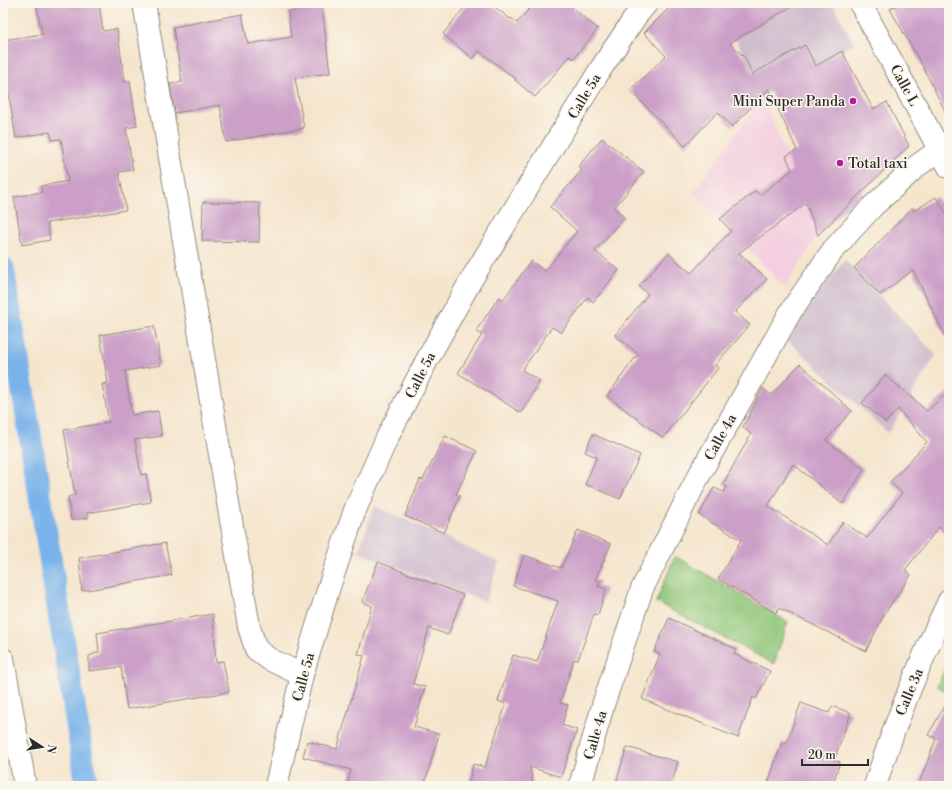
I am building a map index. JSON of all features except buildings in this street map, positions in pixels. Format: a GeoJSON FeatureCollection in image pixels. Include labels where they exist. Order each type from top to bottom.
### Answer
{"type":"FeatureCollection","features":[{"type":"Feature","properties":{"kind":"street"},"geometry":{"type":"LineString","coordinates":[[144,3],[249,627],[256,649],[269,659],[302,675]]}},
{"type":"Feature","properties":{"kind":"street","name":"Calle 5a"},"geometry":{"type":"LineString","coordinates":[[276,786],[302,675],[329,587],[355,510],[387,438],[471,280],[600,70],[636,16],[647,3]]}},
{"type":"Feature","properties":{"kind":"street","name":"Calle L"},"geometry":{"type":"LineString","coordinates":[[860,3],[946,153]]}},
{"type":"Feature","properties":{"kind":"street","name":"Calle 4a"},"geometry":{"type":"LineString","coordinates":[[580,786],[604,702],[642,589],[697,479],[791,311],[832,250],[873,206],[917,166],[946,153]]}},
{"type":"Feature","properties":{"kind":"street","name":"Calle 3a"},"geometry":{"type":"LineString","coordinates":[[875,786],[890,737],[929,644],[949,601]]}},
{"type":"Feature","properties":{"kind":"street"},"geometry":{"type":"LineString","coordinates":[[3,659],[25,786]]}},
{"type":"Feature","properties":{"kind":"shaded area"},"geometry":{"type":"Polygon","coordinates":[[[797,3],[832,3],[854,44],[763,96],[736,39],[797,3]]]}},
{"type":"Feature","properties":{"kind":"shaded area"},"geometry":{"type":"Polygon","coordinates":[[[763,96],[818,235],[785,288],[694,192],[763,96]]]}},
{"type":"Feature","properties":{"kind":"shaded area"},"geometry":{"type":"Polygon","coordinates":[[[845,260],[936,355],[888,433],[787,340],[814,299],[845,260]]]}},
{"type":"Feature","properties":{"kind":"shaded area"},"geometry":{"type":"Polygon","coordinates":[[[375,506],[499,562],[485,602],[358,552],[375,506]]]}},
{"type":"Feature","properties":{"kind":"green space"},"geometry":{"type":"Polygon","coordinates":[[[675,556],[788,622],[774,664],[656,602],[675,556]]]}},
{"type":"Feature","properties":{"kind":"green space"},"geometry":{"type":"Polygon","coordinates":[[[949,660],[949,693],[937,686],[949,660]]]}},
{"type":"Feature","properties":{"kind":"waterway"},"geometry":{"type":"LineString","coordinates":[[3,268],[87,786]]}},
{"type":"Feature","properties":{"kind":"place","name":"Mini Super Panda"},"geometry":{"type":"Point","coordinates":[853,101]}},
{"type":"Feature","properties":{"kind":"place","name":"Total taxi"},"geometry":{"type":"Point","coordinates":[840,163]}}]}
